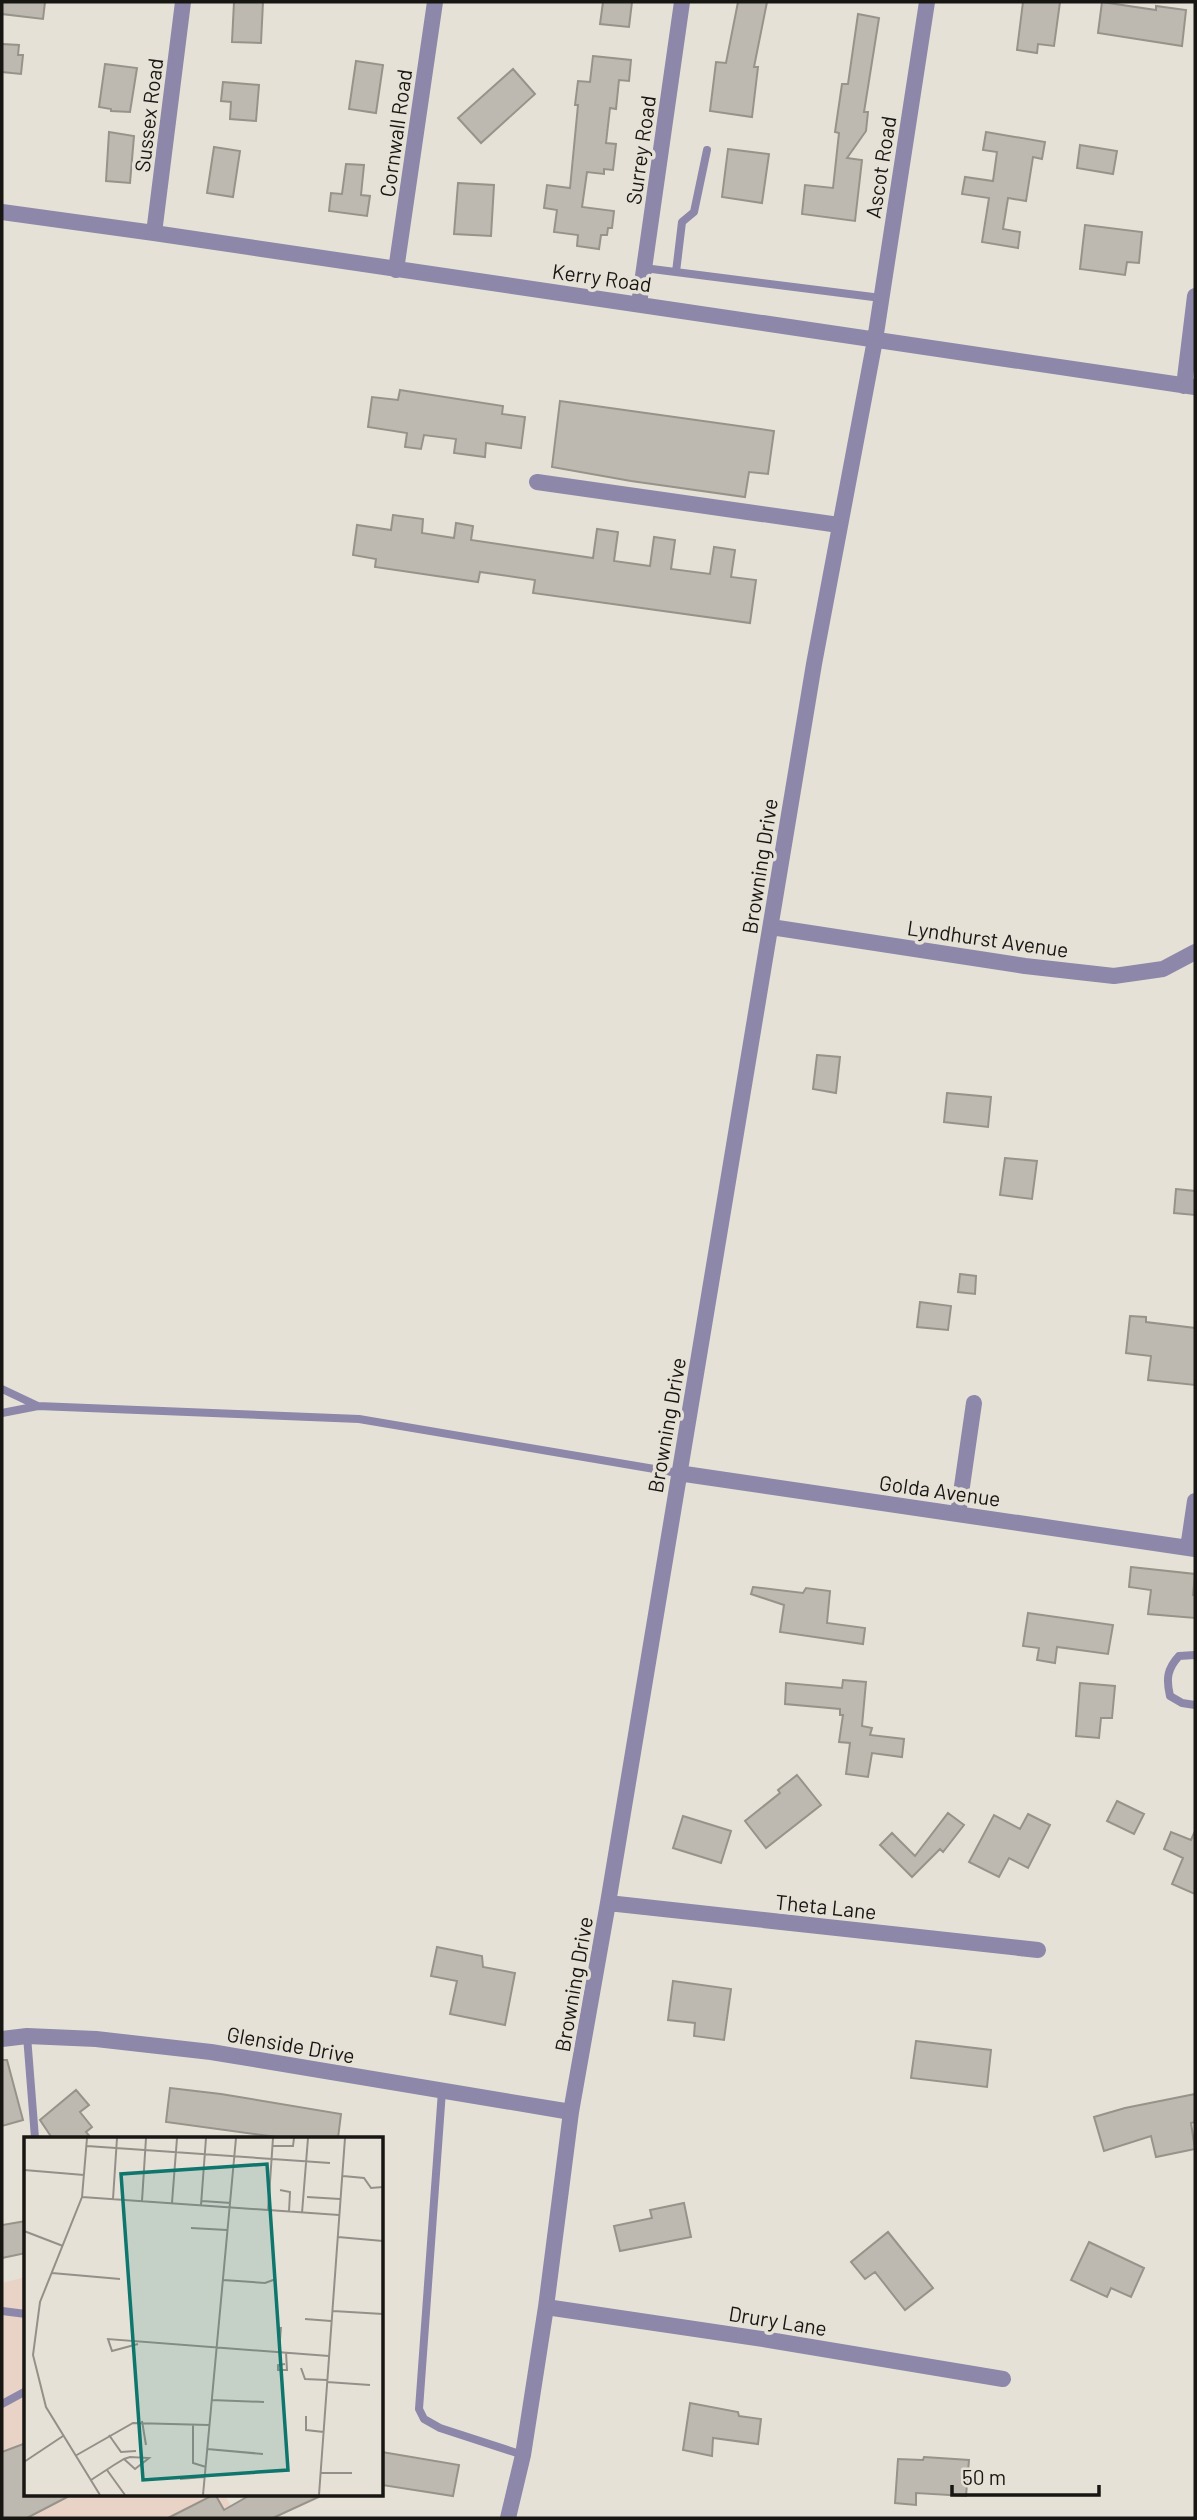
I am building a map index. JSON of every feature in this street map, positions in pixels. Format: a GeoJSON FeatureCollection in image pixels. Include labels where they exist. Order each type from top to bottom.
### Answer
{"type":"FeatureCollection","features":[{"type":"Feature","properties":{"kind":"street","name":"Sussex Road"},"geometry":{"type":"LineString","coordinates":[[155,233],[183,2]]}},
{"type":"Feature","properties":{"kind":"street","name":"Cornwall Road"},"geometry":{"type":"LineString","coordinates":[[396,270],[435,2]]}},
{"type":"Feature","properties":{"kind":"street","name":"Surrey Road"},"geometry":{"type":"LineString","coordinates":[[639,304],[682,2]]}},
{"type":"Feature","properties":{"kind":"street","name":"Ascot Road"},"geometry":{"type":"LineString","coordinates":[[875,340],[926,2]]}},
{"type":"Feature","properties":{"kind":"street","name":"Kerry Road"},"geometry":{"type":"LineString","coordinates":[[2,212],[1189,386]]}},
{"type":"Feature","properties":{"kind":"street"},"geometry":{"type":"LineString","coordinates":[[1189,386],[1195,296]]}},
{"type":"Feature","properties":{"kind":"street","name":"Browning Drive"},"geometry":{"type":"LineString","coordinates":[[508,2518],[523,2455],[546,2306],[571,2112],[678,1473],[839,525],[875,340]]}},
{"type":"Feature","properties":{"kind":"street"},"geometry":{"type":"LineString","coordinates":[[537,482],[839,525]]}},
{"type":"Feature","properties":{"kind":"street","name":"Lyndhurst Avenue"},"geometry":{"type":"LineString","coordinates":[[771,927],[1025,966],[1114,976],[1163,969],[1195,952]]}},
{"type":"Feature","properties":{"kind":"street"},"geometry":{"type":"LineString","coordinates":[[958,1514],[974,1404]]}},
{"type":"Feature","properties":{"kind":"street","name":"Golda Avenue"},"geometry":{"type":"LineString","coordinates":[[678,1473],[1191,1549]]}},
{"type":"Feature","properties":{"kind":"street"},"geometry":{"type":"LineString","coordinates":[[1191,1549],[1195,1501]]}},
{"type":"Feature","properties":{"kind":"street","name":"Theta Lane"},"geometry":{"type":"LineString","coordinates":[[608,1903],[1038,1950]]}},
{"type":"Feature","properties":{"kind":"street","name":"Glenside Drive"},"geometry":{"type":"LineString","coordinates":[[2,2039],[27,2036],[96,2039],[211,2052],[571,2112]]}},
{"type":"Feature","properties":{"kind":"street","name":"Drury Lane"},"geometry":{"type":"LineString","coordinates":[[546,2306],[1003,2379]]}},
{"type":"Feature","properties":{"kind":"lane"},"geometry":{"type":"LineString","coordinates":[[676,272],[682,222],[694,212],[707,150]]}},
{"type":"Feature","properties":{"kind":"lane"},"geometry":{"type":"LineString","coordinates":[[644,268],[881,298]]}},
{"type":"Feature","properties":{"kind":"lane"},"geometry":{"type":"LineString","coordinates":[[2,1389],[38,1406]]}},
{"type":"Feature","properties":{"kind":"lane"},"geometry":{"type":"LineString","coordinates":[[2,1413],[38,1406],[359,1419],[678,1473]]}},
{"type":"Feature","properties":{"kind":"lane"},"geometry":{"type":"LineString","coordinates":[[1195,1655],[1179,1656],[1170,1666],[1166,1680],[1170,1696],[1182,1703],[1195,1705]]}},
{"type":"Feature","properties":{"kind":"lane"},"geometry":{"type":"LineString","coordinates":[[27,2036],[35,2137]]}},
{"type":"Feature","properties":{"kind":"lane"},"geometry":{"type":"LineString","coordinates":[[442,2091],[419,2410],[424,2419],[440,2428],[523,2455]]}},
{"type":"Feature","properties":{"kind":"lane"},"geometry":{"type":"LineString","coordinates":[[2,2311],[24,2314]]}},
{"type":"Feature","properties":{"kind":"lane"},"geometry":{"type":"LineString","coordinates":[[2,2404],[24,2392]]}},
{"type":"Feature","properties":{"kind":"shaded area"},"geometry":{"type":"Polygon","coordinates":[[[24,2278],[24,2496],[227,2496],[237,2518],[2,2518],[2,2283],[24,2278]]]}},
{"type":"Feature","properties":{"kind":"building"},"geometry":{"type":"Polygon","coordinates":[[[2,2],[45,2],[43,19],[2,14],[2,2]]]}},
{"type":"Feature","properties":{"kind":"building"},"geometry":{"type":"Polygon","coordinates":[[[234,2],[263,2],[261,43],[232,42],[234,2]]]}},
{"type":"Feature","properties":{"kind":"building"},"geometry":{"type":"Polygon","coordinates":[[[603,2],[632,2],[629,27],[600,24],[603,2]]]}},
{"type":"Feature","properties":{"kind":"building"},"geometry":{"type":"Polygon","coordinates":[[[738,2],[767,2],[754,67],[758,67],[752,117],[710,111],[716,62],[726,63],[738,2]]]}},
{"type":"Feature","properties":{"kind":"building"},"geometry":{"type":"Polygon","coordinates":[[[1023,2],[1060,2],[1054,46],[1038,44],[1037,53],[1017,50],[1023,2]]]}},
{"type":"Feature","properties":{"kind":"building"},"geometry":{"type":"Polygon","coordinates":[[[1102,2],[1156,10],[1156,6],[1186,10],[1182,46],[1098,33],[1102,2]]]}},
{"type":"Feature","properties":{"kind":"building"},"geometry":{"type":"Polygon","coordinates":[[[858,14],[879,18],[864,112],[868,112],[866,131],[847,158],[862,160],[855,221],[802,214],[805,185],[833,188],[839,133],[835,132],[842,84],[848,84],[858,14]]]}},
{"type":"Feature","properties":{"kind":"building"},"geometry":{"type":"Polygon","coordinates":[[[2,44],[19,45],[18,55],[23,55],[21,74],[2,72],[2,44]]]}},
{"type":"Feature","properties":{"kind":"building"},"geometry":{"type":"Polygon","coordinates":[[[593,56],[631,60],[629,81],[619,80],[616,109],[610,108],[606,143],[616,144],[613,170],[604,169],[604,174],[587,172],[582,207],[614,211],[612,228],[608,228],[607,235],[601,235],[599,249],[577,246],[578,235],[554,232],[557,210],[544,208],[547,185],[570,188],[578,81],[590,82],[593,56]]]}},
{"type":"Feature","properties":{"kind":"building"},"geometry":{"type":"Polygon","coordinates":[[[356,61],[383,65],[376,113],[349,109],[356,61]]]}},
{"type":"Feature","properties":{"kind":"building"},"geometry":{"type":"Polygon","coordinates":[[[105,64],[137,68],[130,112],[99,107],[105,64]]]}},
{"type":"Feature","properties":{"kind":"building"},"geometry":{"type":"Polygon","coordinates":[[[513,69],[535,94],[481,143],[458,118],[513,69]]]}},
{"type":"Feature","properties":{"kind":"building"},"geometry":{"type":"Polygon","coordinates":[[[223,82],[259,85],[256,121],[230,119],[231,102],[221,101],[223,82]]]}},
{"type":"Feature","properties":{"kind":"building"},"geometry":{"type":"Polygon","coordinates":[[[109,132],[134,136],[130,183],[106,181],[109,132]]]}},
{"type":"Feature","properties":{"kind":"building"},"geometry":{"type":"Polygon","coordinates":[[[986,132],[1045,142],[1042,159],[1033,157],[1026,201],[1008,198],[1003,229],[1020,232],[1018,248],[982,242],[989,198],[962,194],[965,177],[993,181],[997,152],[983,150],[986,132]]]}},
{"type":"Feature","properties":{"kind":"building"},"geometry":{"type":"Polygon","coordinates":[[[1080,145],[1117,151],[1113,174],[1077,168],[1080,145]]]}},
{"type":"Feature","properties":{"kind":"building"},"geometry":{"type":"Polygon","coordinates":[[[214,147],[240,151],[233,197],[207,193],[214,147]]]}},
{"type":"Feature","properties":{"kind":"building"},"geometry":{"type":"Polygon","coordinates":[[[728,149],[769,154],[762,203],[722,197],[728,149]]]}},
{"type":"Feature","properties":{"kind":"building"},"geometry":{"type":"Polygon","coordinates":[[[346,164],[364,165],[361,195],[370,196],[367,216],[329,211],[331,193],[342,194],[346,164]]]}},
{"type":"Feature","properties":{"kind":"building"},"geometry":{"type":"Polygon","coordinates":[[[458,183],[494,185],[491,236],[454,234],[458,183]]]}},
{"type":"Feature","properties":{"kind":"building"},"geometry":{"type":"Polygon","coordinates":[[[1085,225],[1142,232],[1139,263],[1127,262],[1125,275],[1080,269],[1085,225]]]}},
{"type":"Feature","properties":{"kind":"building"},"geometry":{"type":"Polygon","coordinates":[[[400,390],[503,406],[502,414],[525,417],[521,448],[486,443],[485,457],[454,453],[456,439],[424,435],[421,449],[405,447],[407,433],[368,427],[372,397],[398,400],[400,390]]]}},
{"type":"Feature","properties":{"kind":"building"},"geometry":{"type":"Polygon","coordinates":[[[560,401],[774,431],[768,474],[749,472],[745,497],[552,467],[560,401]]]}},
{"type":"Feature","properties":{"kind":"building"},"geometry":{"type":"Polygon","coordinates":[[[393,515],[423,519],[422,533],[454,538],[456,523],[473,526],[471,540],[593,558],[597,529],[618,532],[614,561],[650,566],[654,537],[675,540],[671,569],[710,574],[714,547],[735,550],[731,577],[756,580],[750,623],[533,593],[535,580],[480,572],[478,582],[375,567],[376,559],[353,555],[357,525],[391,530],[393,515]]]}},
{"type":"Feature","properties":{"kind":"building"},"geometry":{"type":"Polygon","coordinates":[[[817,1055],[840,1057],[836,1093],[813,1089],[817,1055]]]}},
{"type":"Feature","properties":{"kind":"building"},"geometry":{"type":"Polygon","coordinates":[[[947,1093],[991,1097],[988,1127],[944,1122],[947,1093]]]}},
{"type":"Feature","properties":{"kind":"building"},"geometry":{"type":"Polygon","coordinates":[[[1005,1158],[1037,1161],[1032,1199],[1000,1195],[1005,1158]]]}},
{"type":"Feature","properties":{"kind":"building"},"geometry":{"type":"Polygon","coordinates":[[[1176,1189],[1195,1191],[1195,1215],[1174,1213],[1176,1189]]]}},
{"type":"Feature","properties":{"kind":"building"},"geometry":{"type":"Polygon","coordinates":[[[960,1274],[976,1276],[975,1294],[958,1292],[960,1274]]]}},
{"type":"Feature","properties":{"kind":"building"},"geometry":{"type":"Polygon","coordinates":[[[920,1302],[951,1306],[948,1330],[917,1327],[920,1302]]]}},
{"type":"Feature","properties":{"kind":"building"},"geometry":{"type":"Polygon","coordinates":[[[1130,1316],[1146,1317],[1146,1322],[1195,1328],[1195,1385],[1148,1380],[1151,1356],[1126,1353],[1130,1316]]]}},
{"type":"Feature","properties":{"kind":"building"},"geometry":{"type":"Polygon","coordinates":[[[1131,1567],[1195,1574],[1195,1618],[1148,1614],[1151,1590],[1129,1587],[1131,1567]]]}},
{"type":"Feature","properties":{"kind":"building"},"geometry":{"type":"Polygon","coordinates":[[[753,1587],[803,1593],[806,1588],[830,1591],[827,1623],[865,1628],[863,1644],[780,1632],[784,1605],[751,1594],[753,1587]]]}},
{"type":"Feature","properties":{"kind":"building"},"geometry":{"type":"Polygon","coordinates":[[[1028,1613],[1113,1625],[1108,1654],[1057,1647],[1055,1663],[1037,1660],[1039,1648],[1023,1646],[1028,1613]]]}},
{"type":"Feature","properties":{"kind":"building"},"geometry":{"type":"Polygon","coordinates":[[[843,1680],[866,1682],[862,1726],[872,1728],[870,1735],[904,1739],[902,1757],[872,1753],[868,1777],[846,1774],[850,1743],[839,1742],[843,1715],[840,1715],[840,1709],[785,1704],[786,1683],[842,1688],[843,1680]]]}},
{"type":"Feature","properties":{"kind":"building"},"geometry":{"type":"Polygon","coordinates":[[[1080,1683],[1115,1686],[1112,1718],[1101,1718],[1099,1738],[1076,1736],[1080,1683]]]}},
{"type":"Feature","properties":{"kind":"building"},"geometry":{"type":"Polygon","coordinates":[[[797,1775],[821,1805],[766,1848],[745,1821],[780,1793],[778,1790],[797,1775]]]}},
{"type":"Feature","properties":{"kind":"building"},"geometry":{"type":"Polygon","coordinates":[[[1117,1801],[1144,1814],[1134,1834],[1107,1821],[1117,1801]]]}},
{"type":"Feature","properties":{"kind":"building"},"geometry":{"type":"Polygon","coordinates":[[[948,1813],[964,1825],[943,1852],[940,1849],[912,1877],[880,1845],[892,1833],[915,1856],[948,1813]]]}},
{"type":"Feature","properties":{"kind":"building"},"geometry":{"type":"Polygon","coordinates":[[[1028,1814],[1050,1825],[1028,1868],[1009,1858],[999,1877],[969,1862],[994,1815],[1020,1829],[1028,1814]]]}},
{"type":"Feature","properties":{"kind":"building"},"geometry":{"type":"Polygon","coordinates":[[[683,1816],[731,1831],[721,1863],[673,1848],[683,1816]]]}},
{"type":"Feature","properties":{"kind":"building"},"geometry":{"type":"Polygon","coordinates":[[[1195,1831],[1195,1894],[1172,1884],[1183,1858],[1164,1849],[1171,1832],[1191,1840],[1195,1831]]]}},
{"type":"Feature","properties":{"kind":"building"},"geometry":{"type":"Polygon","coordinates":[[[437,1947],[482,1956],[483,1967],[515,1973],[505,2025],[450,2014],[457,1981],[431,1976],[437,1947]]]}},
{"type":"Feature","properties":{"kind":"building"},"geometry":{"type":"Polygon","coordinates":[[[673,1981],[731,1989],[724,2040],[694,2036],[695,2023],[668,2020],[673,1981]]]}},
{"type":"Feature","properties":{"kind":"building"},"geometry":{"type":"Polygon","coordinates":[[[916,2041],[991,2050],[987,2087],[911,2078],[916,2041]]]}},
{"type":"Feature","properties":{"kind":"building"},"geometry":{"type":"Polygon","coordinates":[[[2,2060],[7,2060],[23,2120],[2,2126],[2,2060]]]}},
{"type":"Feature","properties":{"kind":"building"},"geometry":{"type":"Polygon","coordinates":[[[170,2088],[341,2114],[338,2137],[277,2137],[166,2122],[170,2088]]]}},
{"type":"Feature","properties":{"kind":"building"},"geometry":{"type":"Polygon","coordinates":[[[76,2090],[89,2105],[80,2112],[92,2127],[86,2132],[90,2137],[51,2137],[40,2120],[76,2090]]]}},
{"type":"Feature","properties":{"kind":"building"},"geometry":{"type":"Polygon","coordinates":[[[1195,2094],[1195,2122],[1191,2123],[1195,2149],[1156,2157],[1151,2136],[1104,2151],[1094,2117],[1195,2094]]]}},
{"type":"Feature","properties":{"kind":"building"},"geometry":{"type":"Polygon","coordinates":[[[684,2203],[691,2237],[620,2251],[614,2226],[652,2218],[650,2210],[684,2203]]]}},
{"type":"Feature","properties":{"kind":"building"},"geometry":{"type":"Polygon","coordinates":[[[24,2221],[24,2253],[2,2258],[2,2225],[24,2221]]]}},
{"type":"Feature","properties":{"kind":"building"},"geometry":{"type":"Polygon","coordinates":[[[888,2232],[933,2288],[905,2310],[875,2272],[865,2279],[851,2262],[888,2232]]]}},
{"type":"Feature","properties":{"kind":"building"},"geometry":{"type":"Polygon","coordinates":[[[1089,2242],[1144,2268],[1131,2297],[1111,2288],[1107,2297],[1071,2280],[1089,2242]]]}},
{"type":"Feature","properties":{"kind":"building"},"geometry":{"type":"Polygon","coordinates":[[[690,2403],[761,2419],[758,2444],[713,2438],[712,2456],[683,2450],[690,2403]]]}},
{"type":"Feature","properties":{"kind":"building"},"geometry":{"type":"Polygon","coordinates":[[[24,2444],[24,2496],[69,2496],[27,2518],[2,2518],[2,2452],[24,2444]]]}},
{"type":"Feature","properties":{"kind":"building"},"geometry":{"type":"Polygon","coordinates":[[[383,2452],[459,2465],[453,2496],[383,2485],[383,2452]]]}},
{"type":"Feature","properties":{"kind":"building"},"geometry":{"type":"Polygon","coordinates":[[[924,2457],[969,2460],[966,2496],[916,2493],[916,2505],[895,2503],[898,2459],[923,2460],[924,2457]]]}},
{"type":"Feature","properties":{"kind":"building"},"geometry":{"type":"Polygon","coordinates":[[[211,2496],[216,2496],[224,2510],[248,2496],[321,2496],[273,2518],[168,2518],[211,2496]]]}}]}
